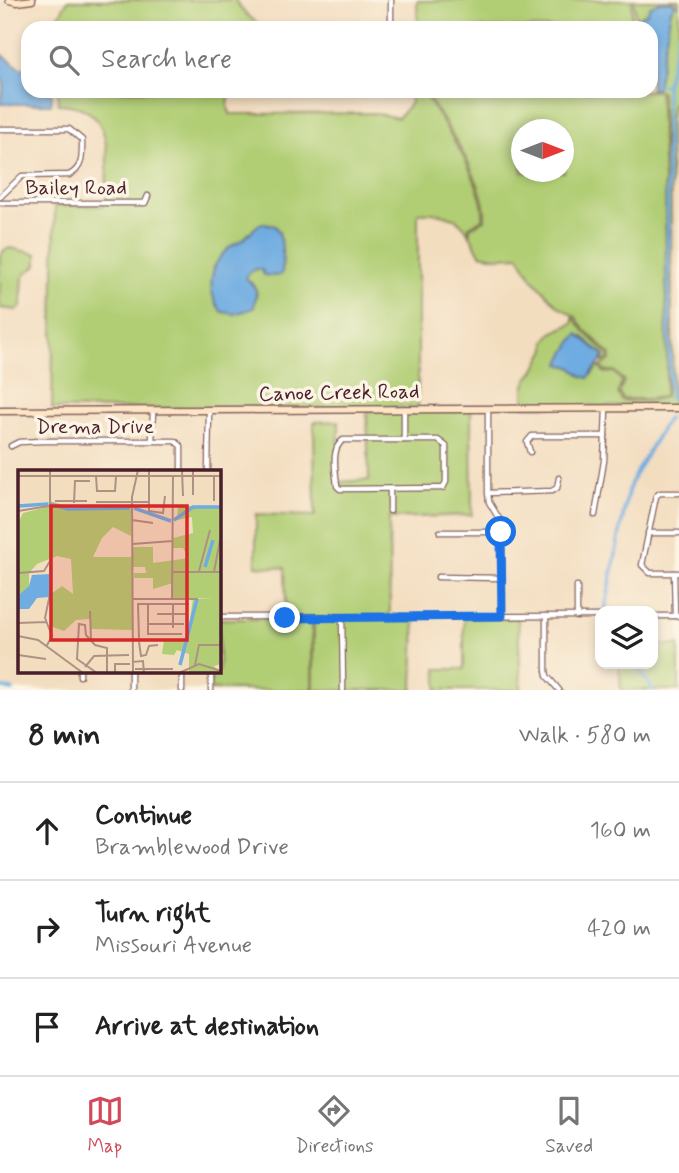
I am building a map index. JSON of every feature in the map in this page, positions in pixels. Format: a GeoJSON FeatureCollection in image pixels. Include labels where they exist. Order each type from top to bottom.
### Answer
{"type":"FeatureCollection","features":[{"type":"Feature","properties":{"kind":"main road"},"geometry":{"type":"LineString","coordinates":[[9,0],[32,0]]}},
{"type":"Feature","properties":{"kind":"main road","name":"Canoe Creek Road"},"geometry":{"type":"LineString","coordinates":[[0,411],[676,408]]}},
{"type":"Feature","properties":{"kind":"street"},"geometry":{"type":"LineString","coordinates":[[391,0],[391,21]]}},
{"type":"Feature","properties":{"kind":"street"},"geometry":{"type":"LineString","coordinates":[[0,129],[69,129],[82,139],[82,157],[76,172],[69,175],[22,176],[0,197]]}},
{"type":"Feature","properties":{"kind":"street","name":"Bailey Road"},"geometry":{"type":"LineString","coordinates":[[0,203],[145,203],[148,196]]}},
{"type":"Feature","properties":{"kind":"street"},"geometry":{"type":"LineString","coordinates":[[488,408],[488,493],[489,502],[501,523],[502,616]]}},
{"type":"Feature","properties":{"kind":"street"},"geometry":{"type":"LineString","coordinates":[[595,515],[604,461],[606,408]]}},
{"type":"Feature","properties":{"kind":"street"},"geometry":{"type":"LineString","coordinates":[[404,409],[404,440]]}},
{"type":"Feature","properties":{"kind":"street"},"geometry":{"type":"LineString","coordinates":[[152,441],[153,411]]}},
{"type":"Feature","properties":{"kind":"street"},"geometry":{"type":"LineString","coordinates":[[208,470],[209,411]]}},
{"type":"Feature","properties":{"kind":"street"},"geometry":{"type":"LineString","coordinates":[[530,452],[527,442],[533,436],[605,436]]}},
{"type":"Feature","properties":{"kind":"street"},"geometry":{"type":"LineString","coordinates":[[343,440],[404,440],[443,442],[446,446],[446,482],[443,488],[390,490],[340,489],[337,486],[335,448],[338,443],[343,440]]}},
{"type":"Feature","properties":{"kind":"street","name":"Drema Drive"},"geometry":{"type":"LineString","coordinates":[[11,446],[19,442],[179,443],[181,470]]}},
{"type":"Feature","properties":{"kind":"street"},"geometry":{"type":"LineString","coordinates":[[488,493],[546,493],[557,488],[559,478]]}},
{"type":"Feature","properties":{"kind":"street"},"geometry":{"type":"LineString","coordinates":[[390,490],[390,510]]}},
{"type":"Feature","properties":{"kind":"street"},"geometry":{"type":"LineString","coordinates":[[658,616],[677,616],[677,573],[650,573],[642,565],[656,496],[660,493],[679,493]]}},
{"type":"Feature","properties":{"kind":"street"},"geometry":{"type":"LineString","coordinates":[[440,532],[501,532]]}},
{"type":"Feature","properties":{"kind":"street"},"geometry":{"type":"LineString","coordinates":[[648,533],[679,533]]}},
{"type":"Feature","properties":{"kind":"street"},"geometry":{"type":"LineString","coordinates":[[438,577],[501,578]]}},
{"type":"Feature","properties":{"kind":"street"},"geometry":{"type":"LineString","coordinates":[[577,586],[577,617]]}},
{"type":"Feature","properties":{"kind":"street"},"geometry":{"type":"LineString","coordinates":[[546,616],[547,676],[559,690]]}},
{"type":"Feature","properties":{"kind":"street"},"geometry":{"type":"LineString","coordinates":[[220,617],[595,617]]}},
{"type":"Feature","properties":{"kind":"street"},"geometry":{"type":"LineString","coordinates":[[342,617],[343,690]]}},
{"type":"Feature","properties":{"kind":"green space"},"geometry":{"type":"Polygon","coordinates":[[[68,0],[235,0],[254,21],[56,21],[68,0]]]}},
{"type":"Feature","properties":{"kind":"green space"},"geometry":{"type":"Polygon","coordinates":[[[632,0],[632,21],[418,21],[417,1],[632,0]]]}},
{"type":"Feature","properties":{"kind":"green space"},"geometry":{"type":"Polygon","coordinates":[[[634,0],[679,0],[679,101],[672,104],[670,118],[673,407],[524,406],[527,380],[546,349],[546,341],[552,333],[573,323],[573,317],[609,355],[608,359],[603,362],[603,353],[583,336],[574,340],[560,364],[571,367],[582,376],[591,375],[598,367],[605,373],[614,372],[622,381],[618,393],[622,401],[648,401],[665,397],[669,371],[667,197],[661,91],[658,90],[658,82],[671,10],[675,4],[657,3],[648,13],[636,19],[634,0]]]}},
{"type":"Feature","properties":{"kind":"green space"},"geometry":{"type":"Polygon","coordinates":[[[659,91],[665,197],[667,371],[664,397],[623,399],[619,393],[624,381],[614,371],[605,371],[600,367],[610,360],[611,355],[585,330],[576,317],[558,306],[532,278],[519,256],[496,257],[480,254],[470,235],[470,227],[485,220],[484,205],[480,189],[463,153],[429,98],[658,98],[659,91]]]}},
{"type":"Feature","properties":{"kind":"green space"},"geometry":{"type":"Polygon","coordinates":[[[58,98],[229,98],[230,114],[374,113],[398,118],[411,103],[410,98],[427,98],[451,135],[478,188],[483,219],[469,226],[468,233],[453,218],[433,213],[418,213],[418,407],[52,409],[55,205],[102,206],[106,201],[107,152],[100,124],[91,114],[77,107],[58,104],[58,98]],[[279,231],[250,232],[243,240],[230,247],[213,268],[255,300],[256,290],[246,278],[247,274],[256,269],[262,270],[283,260],[279,231]]]}},
{"type":"Feature","properties":{"kind":"green space"},"geometry":{"type":"Polygon","coordinates":[[[10,248],[37,254],[37,265],[23,278],[21,307],[17,310],[0,308],[0,257],[4,250],[10,248]]]}},
{"type":"Feature","properties":{"kind":"green space"},"geometry":{"type":"Polygon","coordinates":[[[471,410],[472,515],[389,518],[390,617],[415,618],[413,690],[314,690],[314,619],[286,618],[285,568],[256,566],[256,514],[315,516],[314,422],[339,421],[338,482],[369,480],[367,411],[471,410]]]}},
{"type":"Feature","properties":{"kind":"green space"},"geometry":{"type":"Polygon","coordinates":[[[464,618],[518,618],[521,690],[437,690],[437,669],[464,669],[464,618]]]}},
{"type":"Feature","properties":{"kind":"green space"},"geometry":{"type":"Polygon","coordinates":[[[220,619],[312,619],[312,690],[211,690],[211,673],[220,673],[220,619]]]}},
{"type":"Feature","properties":{"kind":"green space"},"geometry":{"type":"Polygon","coordinates":[[[658,645],[679,645],[679,690],[621,690],[619,669],[658,669],[658,645]]]}},
{"type":"Feature","properties":{"kind":"water"},"geometry":{"type":"Polygon","coordinates":[[[660,2],[676,4],[671,10],[658,82],[658,21],[636,21],[647,13],[650,6],[660,2]]]}},
{"type":"Feature","properties":{"kind":"water"},"geometry":{"type":"Polygon","coordinates":[[[0,53],[21,68],[21,98],[52,98],[51,104],[0,104],[4,84],[0,74],[0,53]]]}},
{"type":"Feature","properties":{"kind":"water"},"geometry":{"type":"Polygon","coordinates":[[[262,223],[275,226],[280,236],[282,274],[264,275],[262,270],[256,269],[247,274],[246,278],[256,292],[254,308],[235,314],[222,312],[213,296],[214,270],[223,254],[262,223]]]}},
{"type":"Feature","properties":{"kind":"water"},"geometry":{"type":"Polygon","coordinates":[[[578,334],[605,356],[588,378],[571,367],[560,364],[578,334]]]}},
{"type":"Feature","properties":{"kind":"waterway"},"geometry":{"type":"LineString","coordinates":[[670,399],[666,85],[679,33]]}},
{"type":"Feature","properties":{"kind":"waterway"},"geometry":{"type":"LineString","coordinates":[[658,85],[666,85]]}},
{"type":"Feature","properties":{"kind":"waterway"},"geometry":{"type":"LineString","coordinates":[[606,606],[628,491],[668,418]]}},
{"type":"Feature","properties":{"kind":"waterway"},"geometry":{"type":"LineString","coordinates":[[638,669],[653,690]]}},
{"type":"Feature","properties":{"kind":"waterway"},"geometry":{"type":"LineString","coordinates":[[0,687],[13,690]]}},
{"type":"Feature","properties":{"kind":"route"},"geometry":{"type":"LineString","coordinates":[[285,618],[502,616],[501,532]]}}]}
